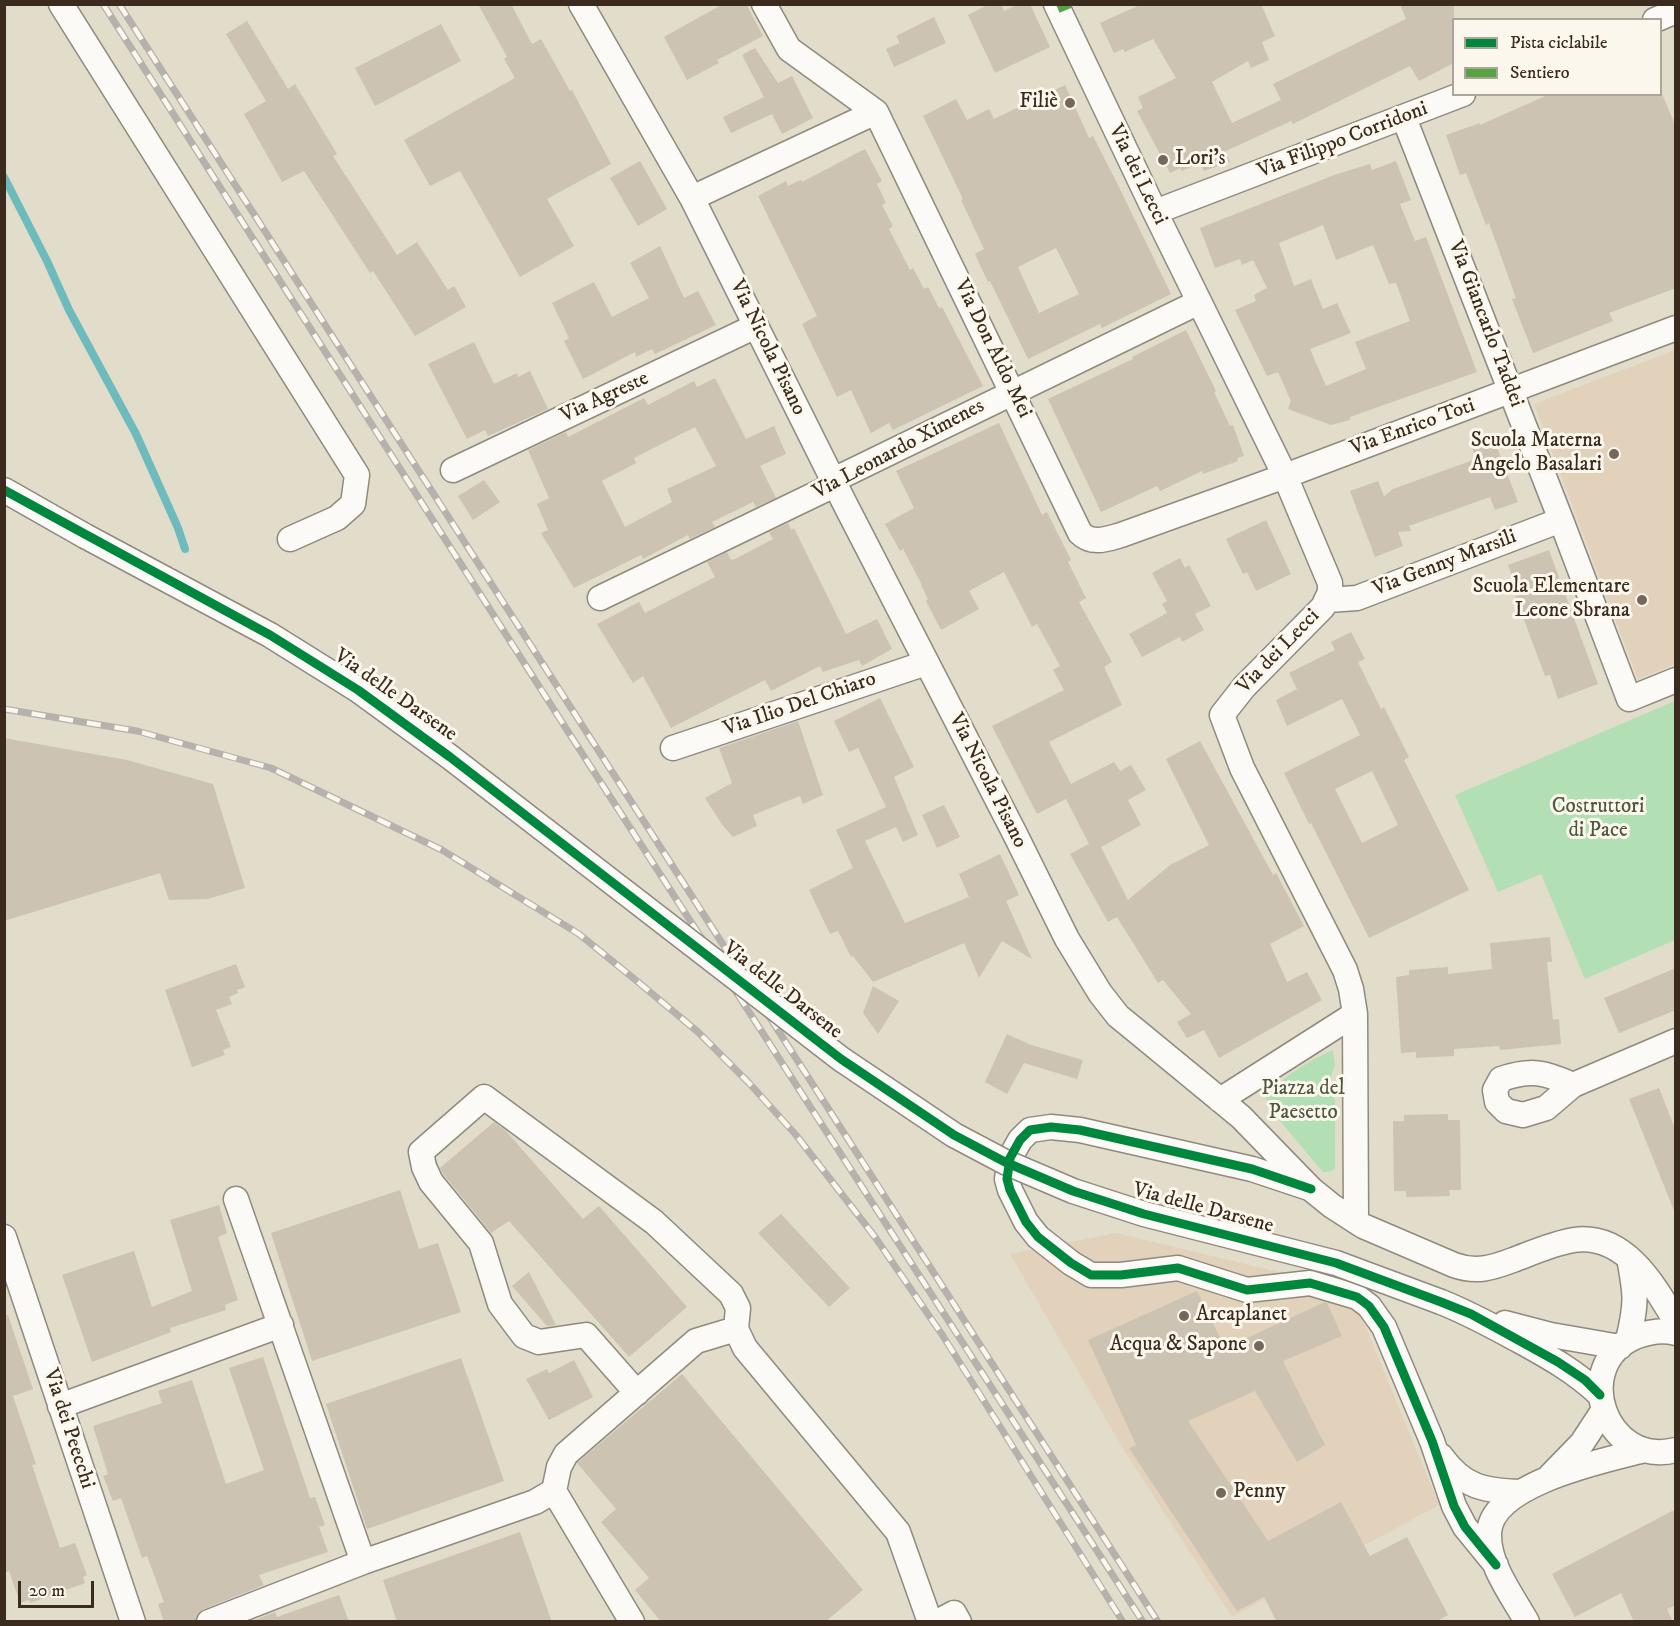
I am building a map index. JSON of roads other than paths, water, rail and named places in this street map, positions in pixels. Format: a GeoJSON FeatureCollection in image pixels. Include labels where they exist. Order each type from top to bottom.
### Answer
{"type":"FeatureCollection","features":[{"type":"Feature","properties":{"kind":"street"},"geometry":{"type":"LineString","coordinates":[[61,4],[357,475],[353,504],[337,518],[290,539]]}},
{"type":"Feature","properties":{"kind":"street","name":"Via Nicola Pisano"},"geometry":{"type":"LineString","coordinates":[[581,4],[692,198],[1067,939],[1092,982],[1118,1016],[1262,1137],[1311,1189],[1356,1221],[1454,1265],[1470,1269],[1489,1269],[1575,1240],[1602,1242],[1617,1248],[1629,1258],[1651,1282],[1676,1322]]}},
{"type":"Feature","properties":{"kind":"street","name":"Via Don Aldo Mei"},"geometry":{"type":"LineString","coordinates":[[764,4],[789,49],[876,112],[1080,532],[1089,539],[1104,540],[1285,476]]}},
{"type":"Feature","properties":{"kind":"street","name":"Via dei Lecci"},"geometry":{"type":"LineString","coordinates":[[1062,6],[1155,212],[1285,476],[1327,573],[1330,592],[1328,600],[1244,687],[1222,715],[1242,768],[1349,980],[1355,1014],[1356,1221]]}},
{"type":"Feature","properties":{"kind":"street","name":"Via Filippo Corridoni"},"geometry":{"type":"LineString","coordinates":[[1155,212],[1458,96]]}},
{"type":"Feature","properties":{"kind":"street"},"geometry":{"type":"LineString","coordinates":[[692,198],[876,112]]}},
{"type":"Feature","properties":{"kind":"street","name":"Via Giancarlo Taddei"},"geometry":{"type":"LineString","coordinates":[[1404,118],[1562,520],[1629,699],[1676,680]]}},
{"type":"Feature","properties":{"kind":"street","name":"Via Leonardo Ximenes"},"geometry":{"type":"LineString","coordinates":[[600,598],[824,490],[833,480],[1012,391],[1199,302]]}},
{"type":"Feature","properties":{"kind":"street","name":"Via Agreste"},"geometry":{"type":"LineString","coordinates":[[453,470],[756,326]]}},
{"type":"Feature","properties":{"kind":"street","name":"Via Enrico Toti"},"geometry":{"type":"LineString","coordinates":[[1285,476],[1676,328]]}},
{"type":"Feature","properties":{"kind":"street","name":"Via delle Darsene"},"geometry":{"type":"LineString","coordinates":[[4,490],[270,635],[358,690],[459,764],[841,1059],[954,1135],[998,1159],[1073,1191],[1144,1214],[1336,1263],[1471,1314],[1551,1335],[1624,1344]]}},
{"type":"Feature","properties":{"kind":"street","name":"Via Genny Marsili"},"geometry":{"type":"LineString","coordinates":[[1328,600],[1357,598],[1562,520]]}},
{"type":"Feature","properties":{"kind":"street","name":"Via Ilio Del Chiaro"},"geometry":{"type":"LineString","coordinates":[[674,748],[926,663]]}},
{"type":"Feature","properties":{"kind":"street"},"geometry":{"type":"LineString","coordinates":[[1220,1100],[1355,1014]]}},
{"type":"Feature","properties":{"kind":"street"},"geometry":{"type":"LineString","coordinates":[[1574,1085],[1676,1041]]}},
{"type":"Feature","properties":{"kind":"street"},"geometry":{"type":"LineString","coordinates":[[637,1393],[586,1335],[538,1342],[524,1336],[500,1304],[481,1244],[431,1182],[424,1167],[421,1152],[484,1097],[654,1222],[731,1294],[738,1308],[736,1329],[745,1348],[898,1532],[930,1622]]}},
{"type":"Feature","properties":{"kind":"street"},"geometry":{"type":"LineString","coordinates":[[1311,1189],[1252,1169],[1080,1130],[1051,1126],[1030,1130],[1024,1135],[1013,1151],[1007,1169],[1010,1190],[1026,1222],[1057,1253],[1091,1275],[1121,1275],[1178,1268],[1247,1290],[1310,1283],[1357,1297],[1369,1306],[1384,1327],[1431,1441],[1454,1506],[1465,1527],[1496,1565],[1527,1622]]}},
{"type":"Feature","properties":{"kind":"street"},"geometry":{"type":"LineString","coordinates":[[236,1199],[363,1562]]}},
{"type":"Feature","properties":{"kind":"street","name":"Via dei Peecchi"},"geometry":{"type":"LineString","coordinates":[[4,1237],[133,1622]]}},
{"type":"Feature","properties":{"kind":"street"},"geometry":{"type":"LineString","coordinates":[[1629,1258],[1636,1293],[1635,1313],[1624,1344],[1605,1369],[1601,1382],[1602,1403],[1610,1424],[1619,1436],[1631,1444],[1657,1452],[1676,1450]]}},
{"type":"Feature","properties":{"kind":"street","name":"Via delle Darsene"},"geometry":{"type":"LineString","coordinates":[[1471,1314],[1571,1370],[1602,1403]]}},
{"type":"Feature","properties":{"kind":"street"},"geometry":{"type":"LineString","coordinates":[[60,1406],[281,1325]]}},
{"type":"Feature","properties":{"kind":"street"},"geometry":{"type":"LineString","coordinates":[[632,1622],[554,1491],[559,1467],[566,1454],[696,1341],[736,1329]]}},
{"type":"Feature","properties":{"kind":"street"},"geometry":{"type":"LineString","coordinates":[[1624,1344],[1656,1331],[1676,1333]]}},
{"type":"Feature","properties":{"kind":"street"},"geometry":{"type":"LineString","coordinates":[[1549,1477],[1582,1443],[1602,1403]]}},
{"type":"Feature","properties":{"kind":"street"},"geometry":{"type":"LineString","coordinates":[[1431,1441],[1450,1468],[1464,1480],[1484,1488],[1521,1492]]}},
{"type":"Feature","properties":{"kind":"street"},"geometry":{"type":"LineString","coordinates":[[1496,1565],[1490,1528],[1502,1508],[1521,1492],[1549,1477],[1645,1450]]}},
{"type":"Feature","properties":{"kind":"street"},"geometry":{"type":"LineString","coordinates":[[209,1622],[363,1562],[535,1502],[554,1491]]}},
{"type":"Feature","properties":{"kind":"street"},"geometry":{"type":"LineString","coordinates":[[937,1622],[954,1613],[959,1622]]}},
{"type":"Feature","properties":{"kind":"waterway"},"geometry":{"type":"LineString","coordinates":[[4,177],[69,310],[136,434],[185,549]]}},
{"type":"Feature","properties":{"kind":"railway"},"geometry":{"type":"LineString","coordinates":[[103,4],[567,730],[1143,1622]]}},
{"type":"Feature","properties":{"kind":"railway"},"geometry":{"type":"LineString","coordinates":[[119,4],[1158,1622]]}},
{"type":"Feature","properties":{"kind":"railway"},"geometry":{"type":"LineString","coordinates":[[4,709],[137,731],[271,768],[442,850],[579,934],[638,982],[698,1032],[749,1083],[796,1135],[875,1237],[943,1336],[1123,1622]]}},
{"type":"Feature","properties":{"kind":"place","name":"Filiè"},"geometry":{"type":"Point","coordinates":[1070,103]}},
{"type":"Feature","properties":{"kind":"place","name":"Lori's"},"geometry":{"type":"Point","coordinates":[1163,160]}},
{"type":"Feature","properties":{"kind":"place","name":"Scuola Materna Angelo Basalari"},"geometry":{"type":"Point","coordinates":[1614,454]}},
{"type":"Feature","properties":{"kind":"place","name":"Scuola Elementare Leone Sbrana"},"geometry":{"type":"Point","coordinates":[1642,600]}},
{"type":"Feature","properties":{"kind":"place","name":"Arcaplanet"},"geometry":{"type":"Point","coordinates":[1184,1316]}},
{"type":"Feature","properties":{"kind":"place","name":"Acqua & Sapone"},"geometry":{"type":"Point","coordinates":[1259,1346]}},
{"type":"Feature","properties":{"kind":"place","name":"Penny"},"geometry":{"type":"Point","coordinates":[1221,1493]}},
{"type":"Feature","properties":{"kind":"park label","name":"Costruttori di Pace"},"geometry":{"type":"Point","coordinates":[1598,820]}},
{"type":"Feature","properties":{"kind":"park label","name":"Piazza del Paesetto"},"geometry":{"type":"Point","coordinates":[1303,1102]}}]}
